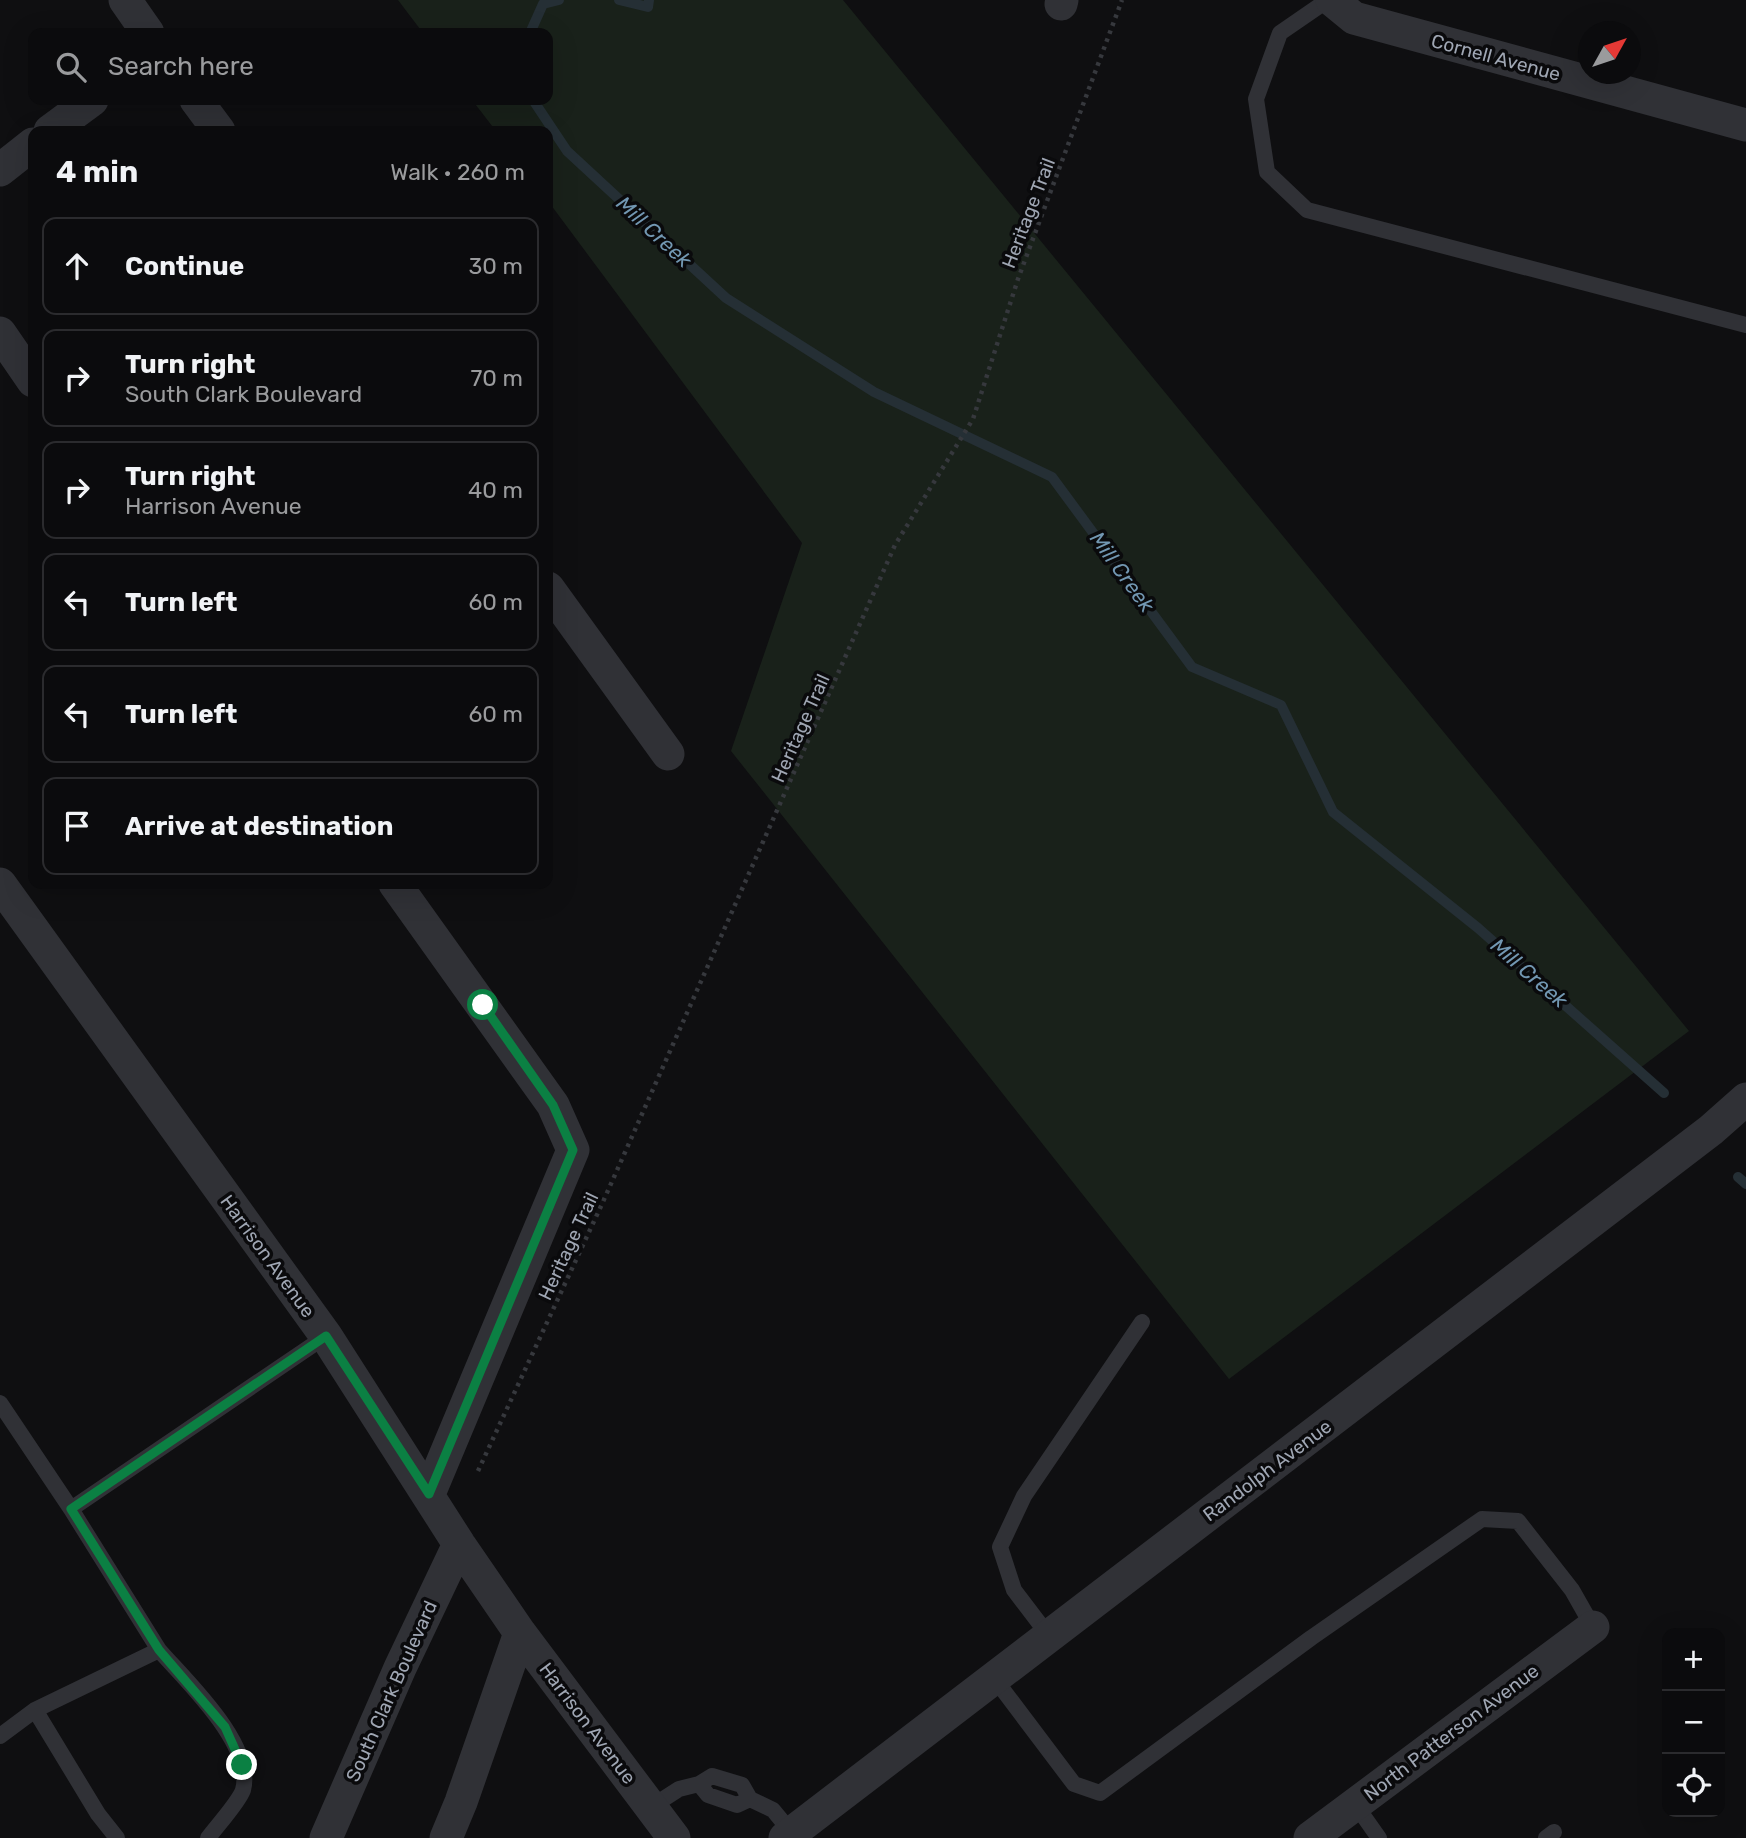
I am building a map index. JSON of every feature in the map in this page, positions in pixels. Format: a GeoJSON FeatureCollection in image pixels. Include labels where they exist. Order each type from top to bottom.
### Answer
{"type":"FeatureCollection","features":[{"type":"Feature","properties":{"kind":"street"},"geometry":{"type":"LineString","coordinates":[[125,0],[145,28]]}},
{"type":"Feature","properties":{"kind":"street","name":"Cornell Avenue"},"geometry":{"type":"LineString","coordinates":[[1330,0],[1354,18],[1746,125]]}},
{"type":"Feature","properties":{"kind":"street"},"geometry":{"type":"LineString","coordinates":[[57,126],[85,105]]}},
{"type":"Feature","properties":{"kind":"street"},"geometry":{"type":"LineString","coordinates":[[200,105],[215,126]]}},
{"type":"Feature","properties":{"kind":"street"},"geometry":{"type":"LineString","coordinates":[[0,170],[28,148]]}},
{"type":"Feature","properties":{"kind":"street"},"geometry":{"type":"LineString","coordinates":[[0,333],[28,374]]}},
{"type":"Feature","properties":{"kind":"street"},"geometry":{"type":"LineString","coordinates":[[553,594],[668,754]]}},
{"type":"Feature","properties":{"kind":"street","name":"Harrison Avenue"},"geometry":{"type":"LineString","coordinates":[[1,886],[326,1336],[459,1544],[520,1633],[674,1838]]}},
{"type":"Feature","properties":{"kind":"street"},"geometry":{"type":"LineString","coordinates":[[400,889],[553,1105],[573,1150],[429,1494]]}},
{"type":"Feature","properties":{"kind":"street","name":"Randolph Avenue"},"geometry":{"type":"LineString","coordinates":[[789,1835],[1711,1130],[1746,1099]]}},
{"type":"Feature","properties":{"kind":"street","name":"South Clark Boulevard"},"geometry":{"type":"LineString","coordinates":[[326,1838],[400,1668],[459,1544]]}},
{"type":"Feature","properties":{"kind":"street","name":"North Patterson Avenue"},"geometry":{"type":"LineString","coordinates":[[1310,1838],[1593,1627]]}},
{"type":"Feature","properties":{"kind":"street"},"geometry":{"type":"LineString","coordinates":[[446,1838],[520,1633]]}},
{"type":"Feature","properties":{"kind":"lane"},"geometry":{"type":"LineString","coordinates":[[1330,0],[1280,33],[1256,99],[1267,172],[1307,210],[1746,325]]}},
{"type":"Feature","properties":{"kind":"lane"},"geometry":{"type":"LineString","coordinates":[[1049,1636],[1014,1590],[1000,1547],[1024,1496],[1142,1322]]}},
{"type":"Feature","properties":{"kind":"lane"},"geometry":{"type":"LineString","coordinates":[[71,1509],[326,1336]]}},
{"type":"Feature","properties":{"kind":"lane"},"geometry":{"type":"LineString","coordinates":[[0,1402],[159,1650],[225,1727],[242,1765],[243,1790],[208,1838]]}},
{"type":"Feature","properties":{"kind":"lane"},"geometry":{"type":"LineString","coordinates":[[994,1678],[1074,1784],[1100,1793],[1311,1638],[1482,1519],[1518,1521],[1572,1590],[1593,1627]]}},
{"type":"Feature","properties":{"kind":"lane"},"geometry":{"type":"LineString","coordinates":[[0,1736],[35,1710],[159,1650]]}},
{"type":"Feature","properties":{"kind":"lane"},"geometry":{"type":"LineString","coordinates":[[35,1710],[98,1814],[117,1838]]}},
{"type":"Feature","properties":{"kind":"lane"},"geometry":{"type":"LineString","coordinates":[[651,1807],[679,1789],[699,1784],[712,1776],[741,1785],[750,1799],[773,1810],[789,1835]]}},
{"type":"Feature","properties":{"kind":"lane"},"geometry":{"type":"LineString","coordinates":[[1355,1804],[1379,1838]]}},
{"type":"Feature","properties":{"kind":"path","name":"Heritage Trail"},"geometry":{"type":"LineString","coordinates":[[484,1463],[757,860],[895,545],[973,419],[1018,279],[1122,0]]}},
{"type":"Feature","properties":{"kind":"shaded area"},"geometry":{"type":"Polygon","coordinates":[[[398,0],[843,0],[1689,1031],[1229,1379],[731,751],[802,543],[553,208],[553,126],[492,126],[476,105],[553,105],[553,28],[419,28],[398,0]]]}},
{"type":"Feature","properties":{"kind":"waterway","name":"Mill Creek"},"geometry":{"type":"LineString","coordinates":[[532,28],[543,4],[559,0]]}},
{"type":"Feature","properties":{"kind":"waterway","name":"Mill Creek"},"geometry":{"type":"LineString","coordinates":[[619,0],[648,7],[649,0]]}},
{"type":"Feature","properties":{"kind":"waterway","name":"Mill Creek"},"geometry":{"type":"LineString","coordinates":[[536,105],[550,126]]}},
{"type":"Feature","properties":{"kind":"waterway","name":"Mill Creek"},"geometry":{"type":"LineString","coordinates":[[553,130],[567,151],[726,298],[874,392],[1052,477],[1192,667],[1281,705],[1333,812],[1478,928],[1664,1093]]}},
{"type":"Feature","properties":{"kind":"waterway","name":"Mill Creek"},"geometry":{"type":"LineString","coordinates":[[1738,1177],[1746,1184]]}},
{"type":"Feature","properties":{"kind":"route"},"geometry":{"type":"LineString","coordinates":[[242,1765],[225,1727],[159,1650],[71,1509],[326,1336],[429,1494],[573,1150],[553,1105],[483,1005]]}}]}
